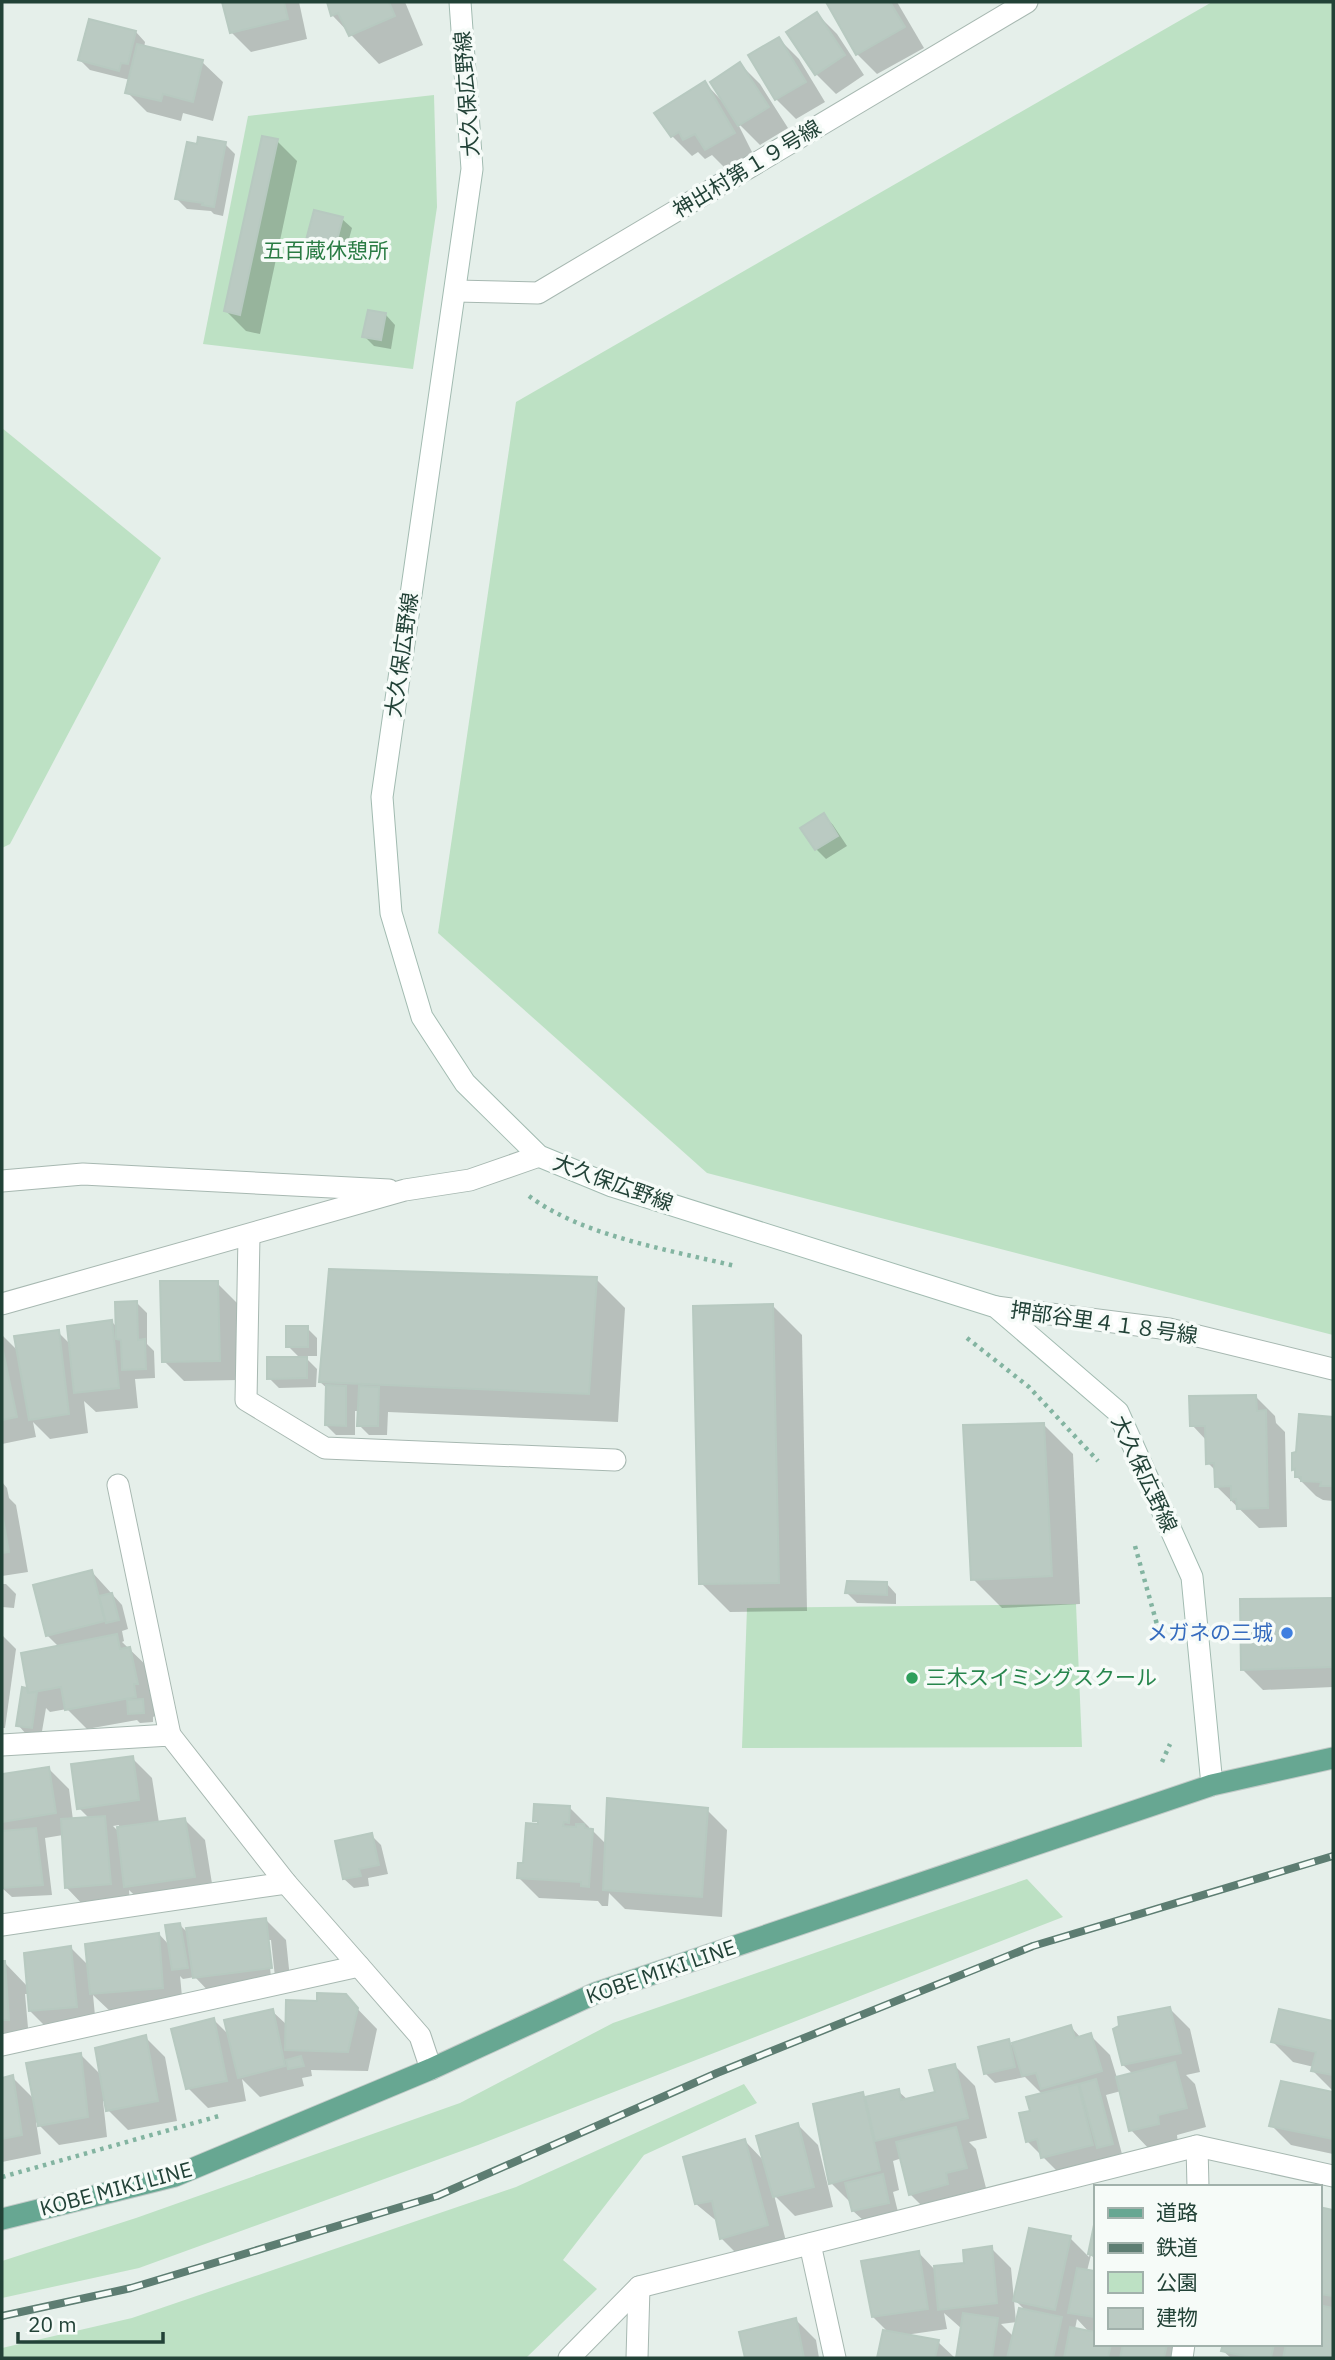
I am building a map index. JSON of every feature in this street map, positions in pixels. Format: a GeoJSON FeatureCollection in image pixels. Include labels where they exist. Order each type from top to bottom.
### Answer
{"type":"FeatureCollection","features":[{"type":"Feature","properties":{"kind":"main road","name":"KOBE MIKI LINE"},"geometry":{"type":"LineString","coordinates":[[2,2219],[175,2176],[431,2069],[596,1993],[1212,1785],[1333,1758]]}},
{"type":"Feature","properties":{"kind":"street","name":"大久保広野線"},"geometry":{"type":"LineString","coordinates":[[460,2],[472,169],[382,797],[391,914],[422,1017],[465,1083],[539,1156],[612,1186],[996,1307],[1118,1412],[1192,1577],[1212,1785]]}},
{"type":"Feature","properties":{"kind":"street","name":"神出村第１９号線"},"geometry":{"type":"LineString","coordinates":[[456,291],[538,293],[1027,2]]}},
{"type":"Feature","properties":{"kind":"street"},"geometry":{"type":"LineString","coordinates":[[2,1304],[405,1191],[470,1180],[539,1156]]}},
{"type":"Feature","properties":{"kind":"street"},"geometry":{"type":"LineString","coordinates":[[2,1181],[83,1174],[405,1191]]}},
{"type":"Feature","properties":{"kind":"street"},"geometry":{"type":"LineString","coordinates":[[249,1235],[246,1400],[257,1407],[325,1448],[615,1460]]}},
{"type":"Feature","properties":{"kind":"street","name":"押部谷里４１８号線"},"geometry":{"type":"LineString","coordinates":[[996,1307],[1169,1329],[1333,1369]]}},
{"type":"Feature","properties":{"kind":"street"},"geometry":{"type":"LineString","coordinates":[[118,1485],[170,1735],[286,1883],[420,2036],[431,2069]]}},
{"type":"Feature","properties":{"kind":"street"},"geometry":{"type":"LineString","coordinates":[[2,1745],[170,1735]]}},
{"type":"Feature","properties":{"kind":"street"},"geometry":{"type":"LineString","coordinates":[[2,1925],[286,1883]]}},
{"type":"Feature","properties":{"kind":"street"},"geometry":{"type":"LineString","coordinates":[[2,2045],[359,1966]]}},
{"type":"Feature","properties":{"kind":"street"},"geometry":{"type":"LineString","coordinates":[[569,2358],[639,2287],[1196,2146],[1333,2176]]}},
{"type":"Feature","properties":{"kind":"street"},"geometry":{"type":"LineString","coordinates":[[1196,2146],[1198,2185]]}},
{"type":"Feature","properties":{"kind":"street"},"geometry":{"type":"LineString","coordinates":[[810,2244],[835,2358]]}},
{"type":"Feature","properties":{"kind":"street"},"geometry":{"type":"LineString","coordinates":[[637,2358],[639,2287]]}},
{"type":"Feature","properties":{"kind":"green space"},"geometry":{"type":"Polygon","coordinates":[[[1212,2],[1333,2],[1333,1335],[707,1173],[438,933],[516,402],[1212,2]]]}},
{"type":"Feature","properties":{"kind":"green space","name":"五百蔵休憩所"},"geometry":{"type":"Polygon","coordinates":[[[434,95],[437,207],[413,369],[203,344],[248,116],[434,95]]]}},
{"type":"Feature","properties":{"kind":"green space"},"geometry":{"type":"Polygon","coordinates":[[[2,428],[161,558],[10,844],[2,848],[2,428]]]}},
{"type":"Feature","properties":{"kind":"green space","name":"三木スイミングスクール"},"geometry":{"type":"Polygon","coordinates":[[[1076,1604],[1082,1747],[742,1748],[747,1608],[1076,1604]]]}},
{"type":"Feature","properties":{"kind":"green space"},"geometry":{"type":"Polygon","coordinates":[[[1027,1879],[1063,1917],[478,2145],[139,2268],[2,2298],[2,2261],[136,2218],[460,2103],[613,2023],[1027,1879]]]}},
{"type":"Feature","properties":{"kind":"green space"},"geometry":{"type":"Polygon","coordinates":[[[744,2084],[757,2103],[644,2155],[563,2260],[597,2289],[526,2358],[2,2358],[2,2348],[132,2318],[516,2187],[744,2084]]]}},
{"type":"Feature","properties":{"kind":"building"},"geometry":{"type":"Polygon","coordinates":[[[222,2],[284,2],[288,19],[230,33],[222,2]]]}},
{"type":"Feature","properties":{"kind":"building"},"geometry":{"type":"Polygon","coordinates":[[[327,2],[389,2],[395,16],[349,36],[338,13],[331,16],[327,2]]]}},
{"type":"Feature","properties":{"kind":"building"},"geometry":{"type":"Polygon","coordinates":[[[826,2],[890,2],[905,27],[856,55],[826,2]]]}},
{"type":"Feature","properties":{"kind":"building"},"geometry":{"type":"Polygon","coordinates":[[[817,12],[845,55],[815,75],[786,32],[817,12]]]}},
{"type":"Feature","properties":{"kind":"building"},"geometry":{"type":"Polygon","coordinates":[[[89,19],[136,31],[128,64],[121,63],[119,71],[78,60],[89,19]]]}},
{"type":"Feature","properties":{"kind":"building"},"geometry":{"type":"Polygon","coordinates":[[[779,37],[806,82],[775,100],[748,55],[779,37]]]}},
{"type":"Feature","properties":{"kind":"building"},"geometry":{"type":"Polygon","coordinates":[[[137,44],[203,60],[193,102],[163,94],[161,101],[125,93],[137,44]]]}},
{"type":"Feature","properties":{"kind":"building"},"geometry":{"type":"Polygon","coordinates":[[[740,62],[769,107],[738,126],[710,82],[740,62]]]}},
{"type":"Feature","properties":{"kind":"building"},"geometry":{"type":"Polygon","coordinates":[[[705,81],[735,133],[705,150],[695,134],[683,140],[679,132],[671,137],[654,113],[705,81]]]}},
{"type":"Feature","properties":{"kind":"building"},"geometry":{"type":"Polygon","coordinates":[[[262,136],[278,139],[240,315],[224,311],[262,136]]]}},
{"type":"Feature","properties":{"kind":"building"},"geometry":{"type":"Polygon","coordinates":[[[198,137],[226,142],[214,207],[175,199],[187,142],[197,144],[198,137]]]}},
{"type":"Feature","properties":{"kind":"building"},"geometry":{"type":"Polygon","coordinates":[[[314,210],[343,217],[335,248],[306,240],[314,210]]]}},
{"type":"Feature","properties":{"kind":"building"},"geometry":{"type":"Polygon","coordinates":[[[368,310],[386,313],[381,340],[362,337],[368,310]]]}},
{"type":"Feature","properties":{"kind":"building"},"geometry":{"type":"Polygon","coordinates":[[[824,813],[838,836],[815,850],[800,828],[824,813]]]}},
{"type":"Feature","properties":{"kind":"building"},"geometry":{"type":"Polygon","coordinates":[[[329,1269],[597,1277],[589,1394],[319,1382],[329,1269]]]}},
{"type":"Feature","properties":{"kind":"building"},"geometry":{"type":"Polygon","coordinates":[[[160,1281],[218,1281],[220,1361],[162,1362],[160,1281]]]}},
{"type":"Feature","properties":{"kind":"building"},"geometry":{"type":"Polygon","coordinates":[[[137,1301],[138,1340],[145,1339],[146,1369],[122,1370],[121,1340],[116,1339],[115,1302],[137,1301]]]}},
{"type":"Feature","properties":{"kind":"building"},"geometry":{"type":"Polygon","coordinates":[[[773,1304],[779,1583],[699,1584],[693,1306],[773,1304]]]}},
{"type":"Feature","properties":{"kind":"building"},"geometry":{"type":"Polygon","coordinates":[[[112,1320],[119,1388],[74,1393],[67,1326],[112,1320]]]}},
{"type":"Feature","properties":{"kind":"building"},"geometry":{"type":"Polygon","coordinates":[[[286,1326],[308,1326],[308,1347],[286,1347],[286,1326]]]}},
{"type":"Feature","properties":{"kind":"building"},"geometry":{"type":"Polygon","coordinates":[[[59,1330],[69,1414],[29,1420],[14,1336],[59,1330]]]}},
{"type":"Feature","properties":{"kind":"building"},"geometry":{"type":"Polygon","coordinates":[[[2,1346],[17,1417],[2,1420],[2,1346]]]}},
{"type":"Feature","properties":{"kind":"building"},"geometry":{"type":"Polygon","coordinates":[[[267,1357],[307,1357],[307,1378],[267,1379],[267,1357]]]}},
{"type":"Feature","properties":{"kind":"building"},"geometry":{"type":"Polygon","coordinates":[[[326,1385],[346,1386],[346,1426],[325,1425],[326,1385]]]}},
{"type":"Feature","properties":{"kind":"building"},"geometry":{"type":"Polygon","coordinates":[[[359,1386],[379,1387],[378,1426],[357,1426],[359,1386]]]}},
{"type":"Feature","properties":{"kind":"building"},"geometry":{"type":"Polygon","coordinates":[[[1256,1395],[1257,1411],[1266,1410],[1268,1508],[1237,1509],[1236,1499],[1231,1500],[1231,1486],[1215,1487],[1214,1463],[1206,1464],[1205,1426],[1190,1426],[1189,1396],[1256,1395]]]}},
{"type":"Feature","properties":{"kind":"building"},"geometry":{"type":"Polygon","coordinates":[[[1299,1414],[1333,1417],[1333,1486],[1320,1486],[1321,1482],[1301,1481],[1301,1477],[1295,1477],[1295,1469],[1292,1470],[1292,1453],[1296,1452],[1299,1414]]]}},
{"type":"Feature","properties":{"kind":"building"},"geometry":{"type":"Polygon","coordinates":[[[1044,1423],[1052,1576],[971,1580],[963,1425],[1044,1423]]]}},
{"type":"Feature","properties":{"kind":"building"},"geometry":{"type":"Polygon","coordinates":[[[2,1513],[9,1552],[2,1553],[2,1513]]]}},
{"type":"Feature","properties":{"kind":"building"},"geometry":{"type":"Polygon","coordinates":[[[92,1570],[105,1621],[46,1636],[33,1585],[92,1570]]]}},
{"type":"Feature","properties":{"kind":"building"},"geometry":{"type":"Polygon","coordinates":[[[847,1581],[887,1582],[887,1595],[845,1593],[847,1581]]]}},
{"type":"Feature","properties":{"kind":"building"},"geometry":{"type":"Polygon","coordinates":[[[112,1593],[119,1620],[106,1623],[99,1596],[112,1593]]]}},
{"type":"Feature","properties":{"kind":"building","name":"メガネの三城"},"geometry":{"type":"Polygon","coordinates":[[[1333,1598],[1333,1667],[1241,1670],[1240,1599],[1333,1598]]]}},
{"type":"Feature","properties":{"kind":"building"},"geometry":{"type":"Polygon","coordinates":[[[117,1634],[120,1649],[130,1647],[138,1684],[134,1684],[136,1697],[65,1710],[61,1687],[28,1693],[21,1653],[117,1634]]]}},
{"type":"Feature","properties":{"kind":"building"},"geometry":{"type":"Polygon","coordinates":[[[22,1687],[27,1688],[28,1693],[37,1692],[32,1728],[16,1726],[22,1687]]]}},
{"type":"Feature","properties":{"kind":"building"},"geometry":{"type":"Polygon","coordinates":[[[143,1699],[144,1713],[128,1714],[127,1700],[143,1699]]]}},
{"type":"Feature","properties":{"kind":"building"},"geometry":{"type":"Polygon","coordinates":[[[133,1756],[139,1800],[77,1809],[71,1764],[133,1756]]]}},
{"type":"Feature","properties":{"kind":"building"},"geometry":{"type":"Polygon","coordinates":[[[49,1767],[56,1813],[2,1822],[2,1774],[49,1767]]]}},
{"type":"Feature","properties":{"kind":"building"},"geometry":{"type":"Polygon","coordinates":[[[607,1798],[708,1808],[702,1897],[603,1890],[607,1798]]]}},
{"type":"Feature","properties":{"kind":"building"},"geometry":{"type":"Polygon","coordinates":[[[534,1804],[570,1806],[569,1823],[564,1822],[563,1826],[576,1827],[576,1824],[584,1824],[585,1828],[593,1829],[589,1887],[581,1886],[581,1882],[517,1878],[518,1863],[523,1863],[526,1823],[538,1824],[538,1821],[533,1821],[534,1804]]]}},
{"type":"Feature","properties":{"kind":"building"},"geometry":{"type":"Polygon","coordinates":[[[105,1816],[111,1884],[65,1888],[61,1819],[105,1816]]]}},
{"type":"Feature","properties":{"kind":"building"},"geometry":{"type":"Polygon","coordinates":[[[185,1818],[195,1877],[124,1887],[117,1827],[185,1818]]]}},
{"type":"Feature","properties":{"kind":"building"},"geometry":{"type":"Polygon","coordinates":[[[36,1828],[43,1885],[2,1888],[2,1831],[36,1828]]]}},
{"type":"Feature","properties":{"kind":"building"},"geometry":{"type":"Polygon","coordinates":[[[372,1833],[379,1865],[359,1869],[361,1876],[343,1879],[335,1841],[372,1833]]]}},
{"type":"Feature","properties":{"kind":"building"},"geometry":{"type":"Polygon","coordinates":[[[266,1918],[272,1968],[193,1978],[186,1928],[266,1918]]]}},
{"type":"Feature","properties":{"kind":"building"},"geometry":{"type":"Polygon","coordinates":[[[180,1923],[188,1968],[172,1970],[165,1925],[180,1923]]]}},
{"type":"Feature","properties":{"kind":"building"},"geometry":{"type":"Polygon","coordinates":[[[159,1933],[163,1988],[90,1994],[85,1944],[159,1933]]]}},
{"type":"Feature","properties":{"kind":"building"},"geometry":{"type":"Polygon","coordinates":[[[71,1946],[77,2007],[29,2011],[24,1953],[71,1946]]]}},
{"type":"Feature","properties":{"kind":"building"},"geometry":{"type":"Polygon","coordinates":[[[2,1961],[5,1961],[9,2020],[2,2020],[2,1961]]]}},
{"type":"Feature","properties":{"kind":"building"},"geometry":{"type":"Polygon","coordinates":[[[317,1993],[346,1994],[358,2008],[348,2052],[285,2050],[286,2000],[317,2001],[317,1993]]]}},
{"type":"Feature","properties":{"kind":"building"},"geometry":{"type":"Polygon","coordinates":[[[1170,2007],[1181,2053],[1122,2065],[1113,2029],[1119,2026],[1118,2017],[1170,2007]]]}},
{"type":"Feature","properties":{"kind":"building"},"geometry":{"type":"Polygon","coordinates":[[[273,2009],[285,2066],[238,2078],[224,2020],[273,2009]]]}},
{"type":"Feature","properties":{"kind":"building"},"geometry":{"type":"Polygon","coordinates":[[[1279,2009],[1333,2021],[1333,2075],[1311,2071],[1316,2052],[1271,2042],[1279,2009]]]}},
{"type":"Feature","properties":{"kind":"building"},"geometry":{"type":"Polygon","coordinates":[[[214,2018],[227,2081],[186,2089],[171,2029],[214,2018]]]}},
{"type":"Feature","properties":{"kind":"building"},"geometry":{"type":"Polygon","coordinates":[[[1071,2025],[1075,2038],[1091,2033],[1102,2071],[1041,2089],[1036,2073],[1022,2076],[1012,2043],[1071,2025]]]}},
{"type":"Feature","properties":{"kind":"building"},"geometry":{"type":"Polygon","coordinates":[[[146,2035],[158,2101],[106,2111],[95,2048],[146,2035]]]}},
{"type":"Feature","properties":{"kind":"building"},"geometry":{"type":"Polygon","coordinates":[[[1009,2039],[1015,2067],[984,2074],[978,2047],[1009,2039]]]}},
{"type":"Feature","properties":{"kind":"building"},"geometry":{"type":"Polygon","coordinates":[[[81,2053],[88,2117],[38,2126],[26,2063],[81,2053]]]}},
{"type":"Feature","properties":{"kind":"building"},"geometry":{"type":"Polygon","coordinates":[[[301,2056],[304,2066],[288,2069],[286,2060],[301,2056]]]}},
{"type":"Feature","properties":{"kind":"building"},"geometry":{"type":"Polygon","coordinates":[[[1175,2062],[1187,2108],[1158,2115],[1159,2124],[1129,2131],[1116,2077],[1175,2062]]]}},
{"type":"Feature","properties":{"kind":"building"},"geometry":{"type":"Polygon","coordinates":[[[955,2064],[968,2118],[875,2141],[865,2097],[899,2089],[901,2100],[935,2092],[929,2070],[955,2064]]]}},
{"type":"Feature","properties":{"kind":"building"},"geometry":{"type":"Polygon","coordinates":[[[13,2075],[22,2135],[2,2139],[2,2078],[13,2075]]]}},
{"type":"Feature","properties":{"kind":"building"},"geometry":{"type":"Polygon","coordinates":[[[1096,2079],[1113,2144],[1097,2148],[1079,2084],[1096,2079]]]}},
{"type":"Feature","properties":{"kind":"building"},"geometry":{"type":"Polygon","coordinates":[[[1281,2081],[1333,2092],[1333,2139],[1269,2126],[1281,2081]]]}},
{"type":"Feature","properties":{"kind":"building"},"geometry":{"type":"Polygon","coordinates":[[[1078,2084],[1093,2145],[1041,2158],[1037,2139],[1026,2142],[1019,2113],[1030,2111],[1026,2097],[1078,2084]]]}},
{"type":"Feature","properties":{"kind":"building"},"geometry":{"type":"Polygon","coordinates":[[[863,2092],[880,2170],[829,2184],[813,2104],[863,2092]]]}},
{"type":"Feature","properties":{"kind":"building"},"geometry":{"type":"Polygon","coordinates":[[[798,2123],[814,2187],[773,2197],[756,2136],[798,2123]]]}},
{"type":"Feature","properties":{"kind":"building"},"geometry":{"type":"Polygon","coordinates":[[[956,2127],[967,2168],[946,2173],[948,2184],[909,2195],[896,2142],[956,2127]]]}},
{"type":"Feature","properties":{"kind":"building"},"geometry":{"type":"Polygon","coordinates":[[[745,2139],[768,2225],[720,2239],[712,2201],[695,2204],[683,2157],[745,2139]]]}},
{"type":"Feature","properties":{"kind":"building"},"geometry":{"type":"Polygon","coordinates":[[[883,2174],[889,2203],[852,2211],[845,2183],[883,2174]]]}},
{"type":"Feature","properties":{"kind":"building"},"geometry":{"type":"Polygon","coordinates":[[[1321,2207],[1333,2210],[1333,2296],[1321,2294],[1321,2207]]]}},
{"type":"Feature","properties":{"kind":"building"},"geometry":{"type":"Polygon","coordinates":[[[1094,2225],[1094,2256],[1088,2254],[1094,2225]]]}},
{"type":"Feature","properties":{"kind":"building"},"geometry":{"type":"Polygon","coordinates":[[[1029,2228],[1071,2236],[1055,2310],[1013,2301],[1029,2228]]]}},
{"type":"Feature","properties":{"kind":"building"},"geometry":{"type":"Polygon","coordinates":[[[992,2246],[997,2303],[938,2310],[934,2266],[964,2263],[963,2250],[992,2246]]]}},
{"type":"Feature","properties":{"kind":"building"},"geometry":{"type":"Polygon","coordinates":[[[919,2251],[928,2309],[872,2317],[861,2261],[919,2251]]]}},
{"type":"Feature","properties":{"kind":"building"},"geometry":{"type":"Polygon","coordinates":[[[1077,2268],[1094,2271],[1094,2317],[1068,2313],[1077,2268]]]}},
{"type":"Feature","properties":{"kind":"building"},"geometry":{"type":"Polygon","coordinates":[[[1321,2305],[1333,2308],[1333,2358],[1283,2358],[1286,2346],[1321,2346],[1321,2305]]]}},
{"type":"Feature","properties":{"kind":"building"},"geometry":{"type":"Polygon","coordinates":[[[1019,2308],[1062,2317],[1053,2358],[1007,2358],[1019,2308]]]}},
{"type":"Feature","properties":{"kind":"building"},"geometry":{"type":"Polygon","coordinates":[[[963,2313],[998,2318],[992,2358],[956,2358],[963,2313]]]}},
{"type":"Feature","properties":{"kind":"building"},"geometry":{"type":"Polygon","coordinates":[[[796,2318],[804,2358],[745,2358],[739,2332],[796,2318]]]}},
{"type":"Feature","properties":{"kind":"building"},"geometry":{"type":"Polygon","coordinates":[[[1070,2327],[1094,2332],[1094,2346],[1111,2346],[1108,2358],[1064,2358],[1070,2327]]]}},
{"type":"Feature","properties":{"kind":"building"},"geometry":{"type":"Polygon","coordinates":[[[883,2330],[939,2340],[935,2358],[877,2358],[883,2330]]]}},
{"type":"Feature","properties":{"kind":"building"},"geometry":{"type":"Polygon","coordinates":[[[1123,2346],[1167,2346],[1164,2358],[1120,2358],[1123,2346]]]}},
{"type":"Feature","properties":{"kind":"building"},"geometry":{"type":"Polygon","coordinates":[[[1222,2346],[1274,2346],[1271,2358],[1254,2358],[1221,2351],[1222,2346]]]}},
{"type":"Feature","properties":{"kind":"railway"},"geometry":{"type":"LineString","coordinates":[[2,2316],[131,2288],[437,2196],[717,2073],[1033,1946],[1333,1856]]}},
{"type":"Feature","properties":{"kind":"place","name":"メガネの三城"},"geometry":{"type":"Point","coordinates":[1287,1633]}},
{"type":"Feature","properties":{"kind":"place","name":"三木スイミングスクール"},"geometry":{"type":"Point","coordinates":[912,1678]}}]}
